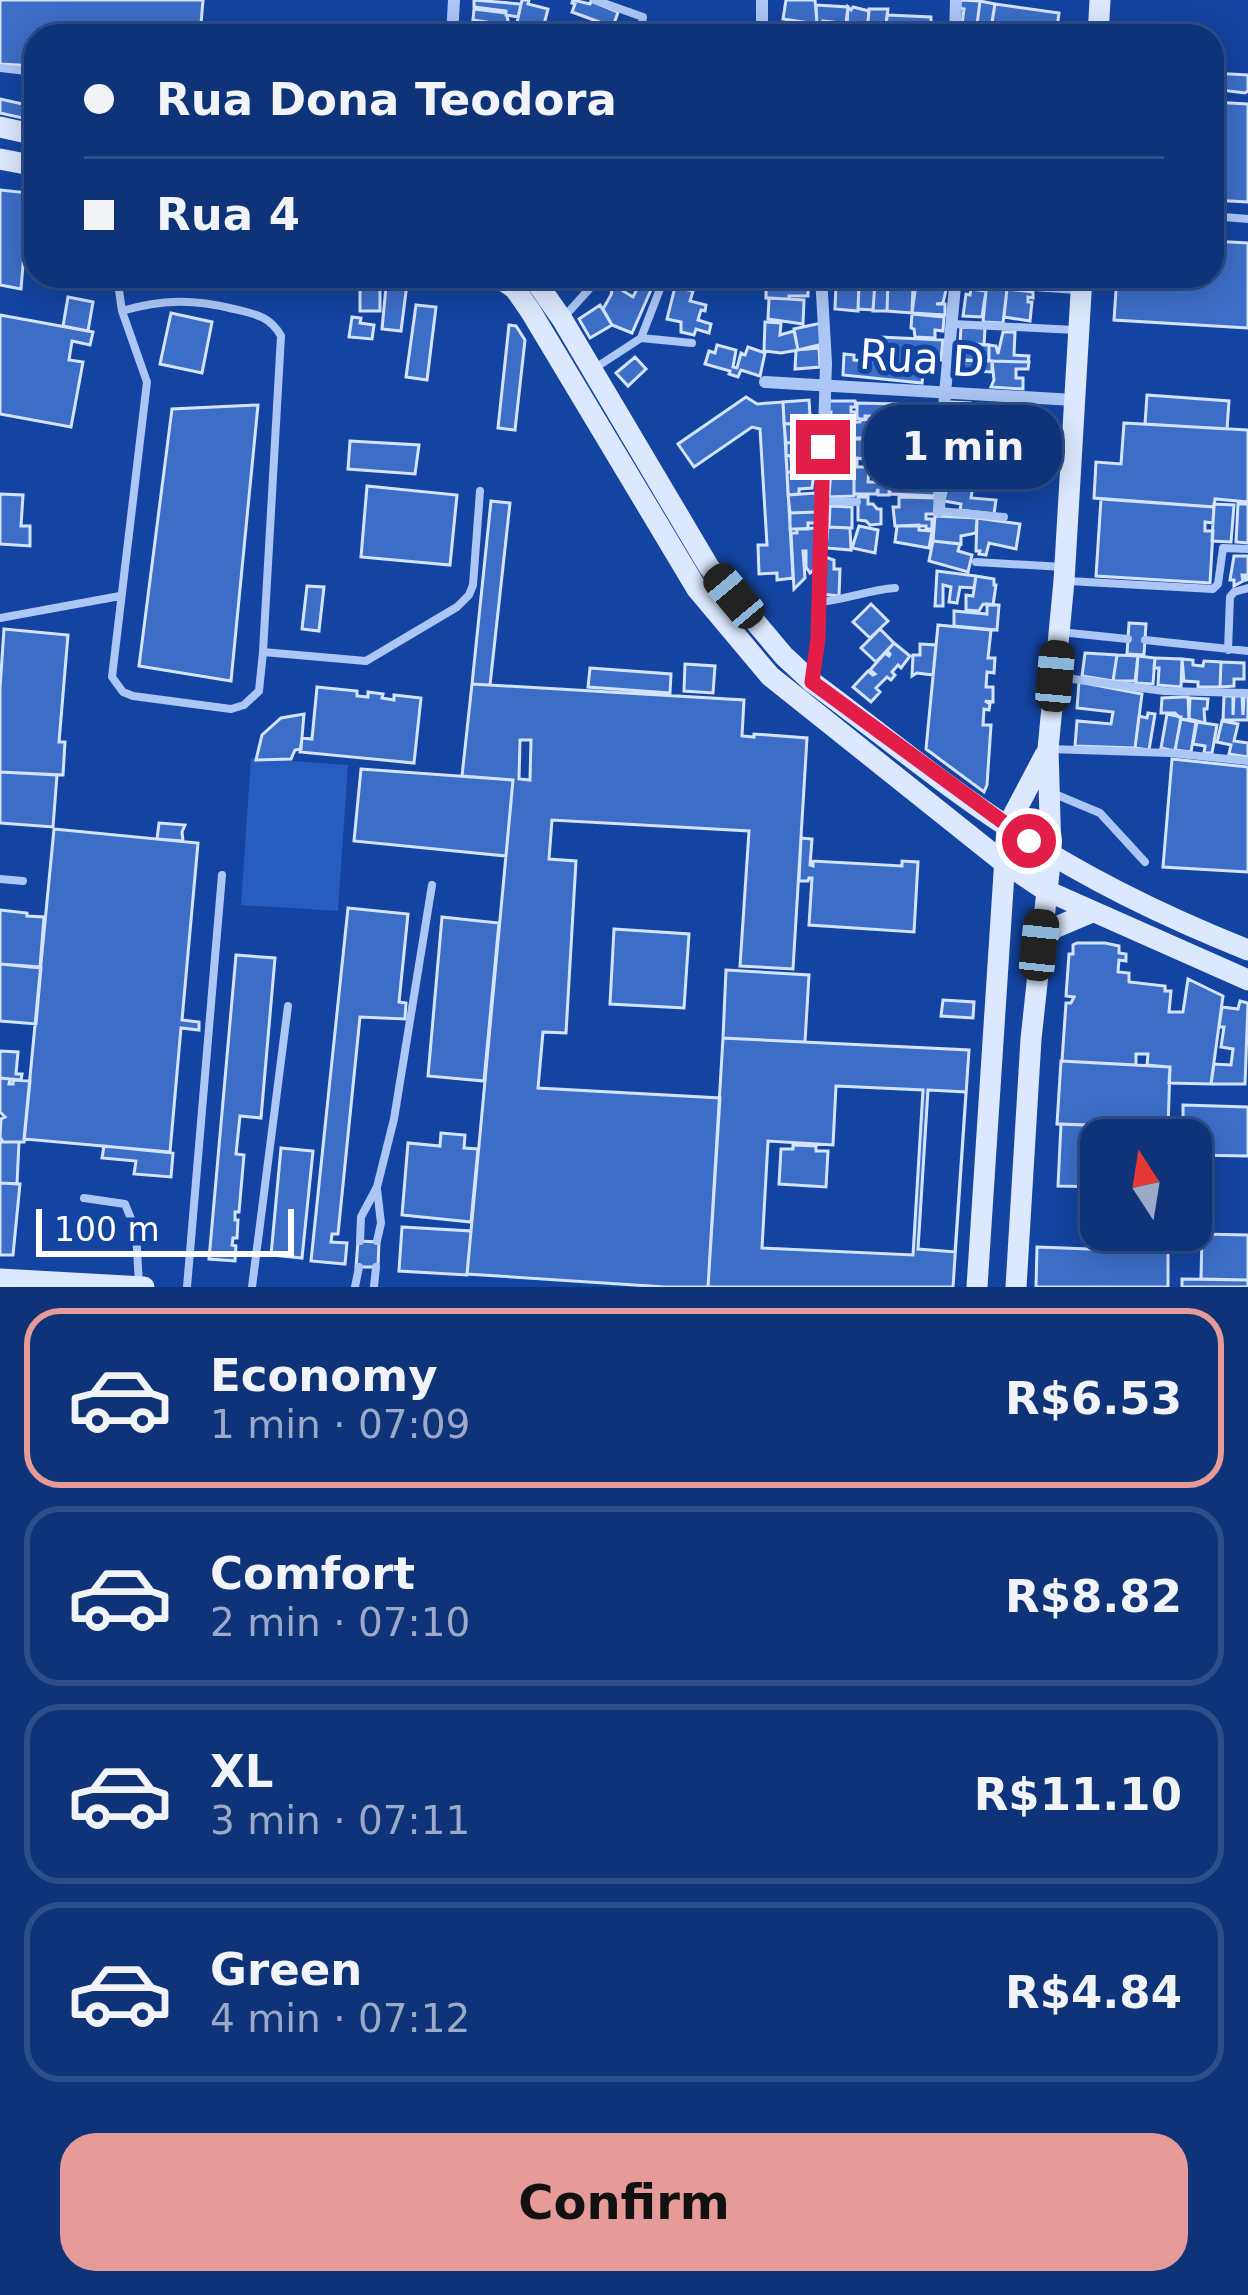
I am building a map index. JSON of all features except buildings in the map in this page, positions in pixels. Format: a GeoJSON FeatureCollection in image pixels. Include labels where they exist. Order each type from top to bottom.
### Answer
{"type":"FeatureCollection","features":[{"type":"Feature","properties":{"kind":"main road"},"geometry":{"type":"LineString","coordinates":[[514,288],[697,589],[770,676],[1003,862],[1045,890],[1248,980]]}},
{"type":"Feature","properties":{"kind":"main road"},"geometry":{"type":"LineString","coordinates":[[540,288],[709,567],[784,656],[1007,827],[1139,904],[1248,950]]}},
{"type":"Feature","properties":{"kind":"main road"},"geometry":{"type":"LineString","coordinates":[[1016,1287],[1031,1039],[1051,854],[1048,749],[1082,288]]}},
{"type":"Feature","properties":{"kind":"main road"},"geometry":{"type":"LineString","coordinates":[[977,1287],[1007,827],[1048,749]]}},
{"type":"Feature","properties":{"kind":"main road"},"geometry":{"type":"LineString","coordinates":[[1039,945],[1054,928],[1092,912]]}},
{"type":"Feature","properties":{"kind":"main road"},"geometry":{"type":"LineString","coordinates":[[1185,954],[1197,930]]}},
{"type":"Feature","properties":{"kind":"main road"},"geometry":{"type":"LineString","coordinates":[[992,1037],[1031,1039]]}},
{"type":"Feature","properties":{"kind":"main road"},"geometry":{"type":"LineString","coordinates":[[986,1148],[1025,1149]]}},
{"type":"Feature","properties":{"kind":"main road"},"geometry":{"type":"LineString","coordinates":[[0,1279],[141,1287]]}},
{"type":"Feature","properties":{"kind":"street"},"geometry":{"type":"LineString","coordinates":[[812,682],[818,638],[825,385],[821,288]]}},
{"type":"Feature","properties":{"kind":"street"},"geometry":{"type":"LineString","coordinates":[[939,511],[954,288]]}},
{"type":"Feature","properties":{"kind":"street","name":"Rua D"},"geometry":{"type":"LineString","coordinates":[[765,382],[1074,400]]}},
{"type":"Feature","properties":{"kind":"lane"},"geometry":{"type":"LineString","coordinates":[[595,0],[643,16],[642,24]]}},
{"type":"Feature","properties":{"kind":"lane"},"geometry":{"type":"LineString","coordinates":[[119,288],[122,311],[147,382],[112,677],[123,692],[133,696],[232,709],[244,706],[259,691],[263,652],[281,336],[261,316],[204,302],[175,299],[122,311]]}},
{"type":"Feature","properties":{"kind":"lane"},"geometry":{"type":"LineString","coordinates":[[562,319],[590,288]]}},
{"type":"Feature","properties":{"kind":"lane"},"geometry":{"type":"LineString","coordinates":[[592,370],[641,338],[660,288]]}},
{"type":"Feature","properties":{"kind":"lane"},"geometry":{"type":"LineString","coordinates":[[951,324],[1078,331]]}},
{"type":"Feature","properties":{"kind":"lane"},"geometry":{"type":"LineString","coordinates":[[641,338],[692,343]]}},
{"type":"Feature","properties":{"kind":"lane"},"geometry":{"type":"LineString","coordinates":[[868,465],[941,462]]}},
{"type":"Feature","properties":{"kind":"lane"},"geometry":{"type":"LineString","coordinates":[[263,652],[366,661],[457,607],[473,586],[480,490]]}},
{"type":"Feature","properties":{"kind":"lane"},"geometry":{"type":"LineString","coordinates":[[822,501],[856,502]]}},
{"type":"Feature","properties":{"kind":"lane"},"geometry":{"type":"LineString","coordinates":[[939,511],[1004,517]]}},
{"type":"Feature","properties":{"kind":"lane"},"geometry":{"type":"LineString","coordinates":[[976,562],[1213,589],[1218,584],[1222,548],[1248,549]]}},
{"type":"Feature","properties":{"kind":"lane"},"geometry":{"type":"LineString","coordinates":[[819,602],[895,588]]}},
{"type":"Feature","properties":{"kind":"lane"},"geometry":{"type":"LineString","coordinates":[[1228,650],[1230,597],[1248,588]]}},
{"type":"Feature","properties":{"kind":"lane"},"geometry":{"type":"LineString","coordinates":[[0,618],[119,596]]}},
{"type":"Feature","properties":{"kind":"lane"},"geometry":{"type":"LineString","coordinates":[[1058,632],[1128,639]]}},
{"type":"Feature","properties":{"kind":"lane"},"geometry":{"type":"LineString","coordinates":[[1145,640],[1248,651]]}},
{"type":"Feature","properties":{"kind":"lane"},"geometry":{"type":"LineString","coordinates":[[1055,676],[1164,691],[1248,692]]}},
{"type":"Feature","properties":{"kind":"lane"},"geometry":{"type":"LineString","coordinates":[[1048,749],[1248,761]]}},
{"type":"Feature","properties":{"kind":"lane"},"geometry":{"type":"LineString","coordinates":[[1049,791],[1100,813],[1145,862]]}},
{"type":"Feature","properties":{"kind":"lane"},"geometry":{"type":"LineString","coordinates":[[187,1287],[222,875]]}},
{"type":"Feature","properties":{"kind":"lane"},"geometry":{"type":"LineString","coordinates":[[0,879],[22,881]]}},
{"type":"Feature","properties":{"kind":"lane"},"geometry":{"type":"LineString","coordinates":[[360,1241],[361,1217],[377,1187],[394,1119],[431,885]]}},
{"type":"Feature","properties":{"kind":"lane"},"geometry":{"type":"LineString","coordinates":[[252,1287],[288,1006]]}},
{"type":"Feature","properties":{"kind":"lane"},"geometry":{"type":"LineString","coordinates":[[377,1187],[381,1222],[377,1241]]}},
{"type":"Feature","properties":{"kind":"lane"},"geometry":{"type":"LineString","coordinates":[[84,1198],[125,1204],[136,1231],[141,1287]]}},
{"type":"Feature","properties":{"kind":"lane"},"geometry":{"type":"LineString","coordinates":[[355,1287],[359,1267]]}},
{"type":"Feature","properties":{"kind":"lane"},"geometry":{"type":"LineString","coordinates":[[374,1287],[376,1267]]}},
{"type":"Feature","properties":{"kind":"shaded area"},"geometry":{"type":"Polygon","coordinates":[[[251,758],[348,765],[338,911],[241,905],[251,758]]]}},
{"type":"Feature","properties":{"kind":"route"},"geometry":{"type":"LineString","coordinates":[[823,447],[818,638],[812,682],[1029,841]]}}]}
